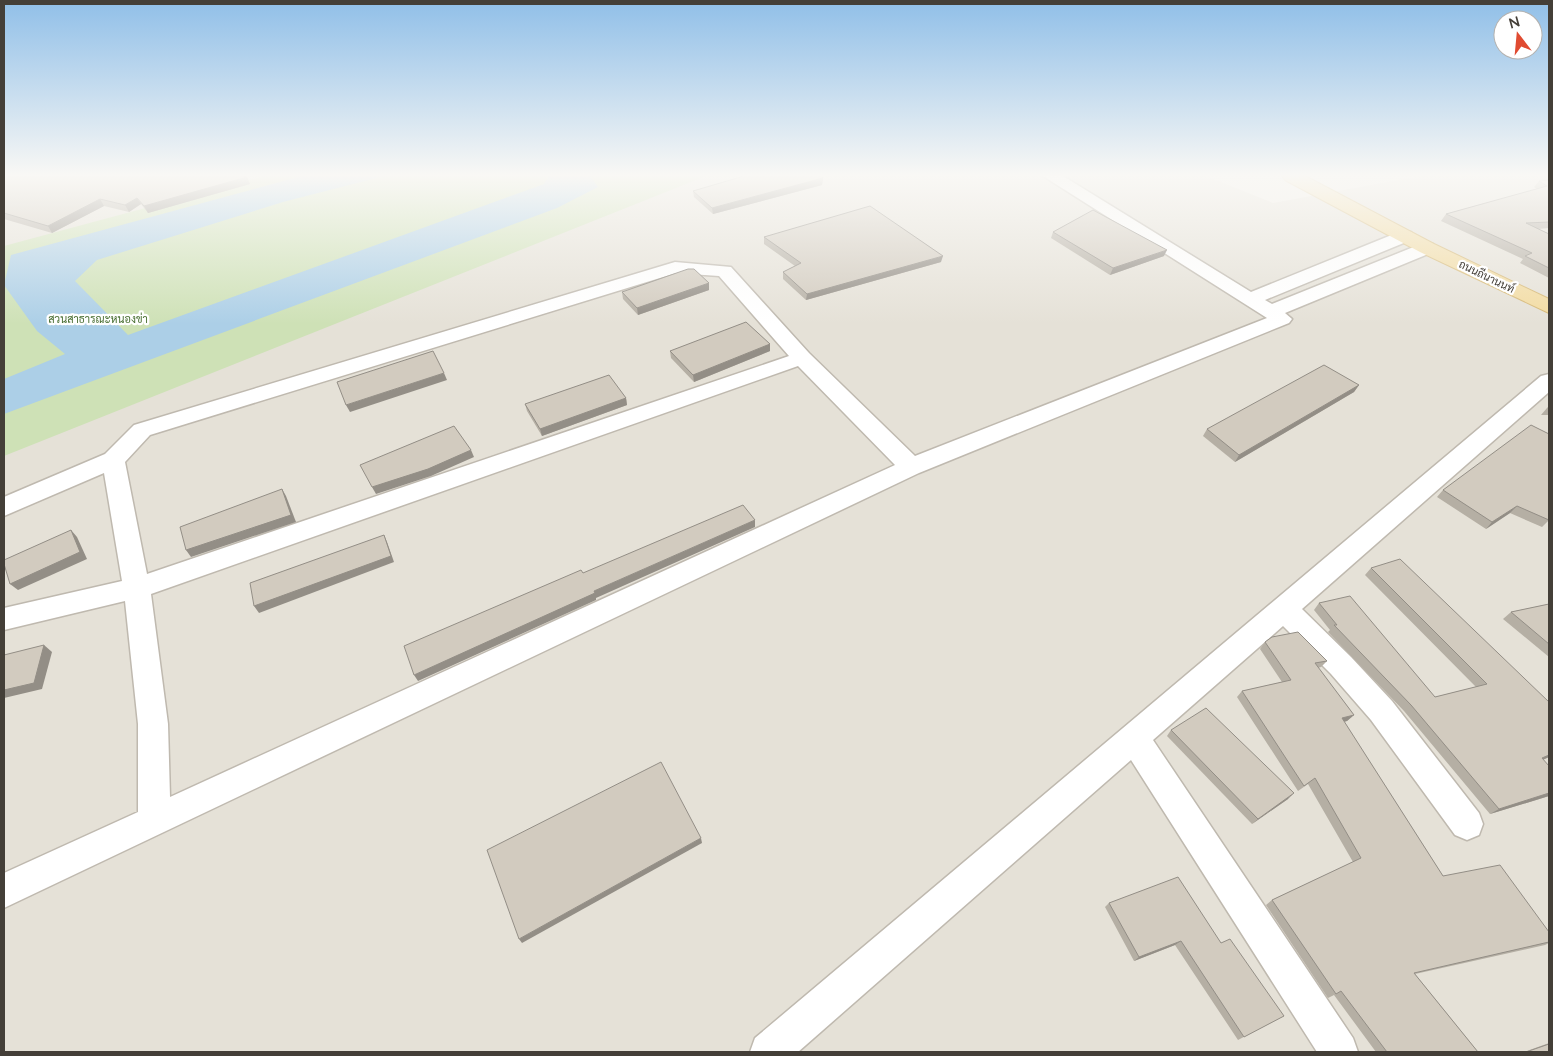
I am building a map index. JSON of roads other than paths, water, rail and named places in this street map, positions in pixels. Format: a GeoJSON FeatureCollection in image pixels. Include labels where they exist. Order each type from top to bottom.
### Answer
{"type":"FeatureCollection","features":[{"type":"Feature","properties":{"kind":"main road","name":"ถนนถีนานนท์"},"geometry":{"type":"LineString","coordinates":[[1383,225],[1549,307]]}},
{"type":"Feature","properties":{"kind":"main road","name":"ถนนถีนานนท์"},"geometry":{"type":"LineString","coordinates":[[1422,225],[1549,294]]}},
{"type":"Feature","properties":{"kind":"street"},"geometry":{"type":"LineString","coordinates":[[4,890],[911,467],[1282,319],[1131,225]]}},
{"type":"Feature","properties":{"kind":"street"},"geometry":{"type":"LineString","coordinates":[[1260,305],[1405,236]]}},
{"type":"Feature","properties":{"kind":"street"},"geometry":{"type":"LineString","coordinates":[[1260,305],[1427,248]]}},
{"type":"Feature","properties":{"kind":"street"},"geometry":{"type":"LineString","coordinates":[[4,507],[113,460],[142,430],[675,267],[724,271],[802,358],[911,467]]}},
{"type":"Feature","properties":{"kind":"street"},"geometry":{"type":"LineString","coordinates":[[4,619],[137,588],[802,358]]}},
{"type":"Feature","properties":{"kind":"street"},"geometry":{"type":"LineString","coordinates":[[783,1046],[1134,738],[1549,381]]}},
{"type":"Feature","properties":{"kind":"street"},"geometry":{"type":"LineString","coordinates":[[113,460],[137,588],[154,724],[154,820]]}},
{"type":"Feature","properties":{"kind":"street"},"geometry":{"type":"LineString","coordinates":[[1284,609],[1336,660],[1393,725],[1442,796],[1466,824]]}},
{"type":"Feature","properties":{"kind":"street"},"geometry":{"type":"LineString","coordinates":[[1134,738],[1339,1052]]}},
{"type":"Feature","properties":{"kind":"water"},"geometry":{"type":"Polygon","coordinates":[[[120,225],[208,225],[97,260],[75,281],[128,335],[430,225],[511,225],[4,414],[4,379],[65,354],[37,331],[4,285],[11,255],[120,225]]]}},
{"type":"Feature","properties":{"kind":"park label","name":"สวนสาธารณะหนองข่า"},"geometry":{"type":"Point","coordinates":[98,318]}}]}
